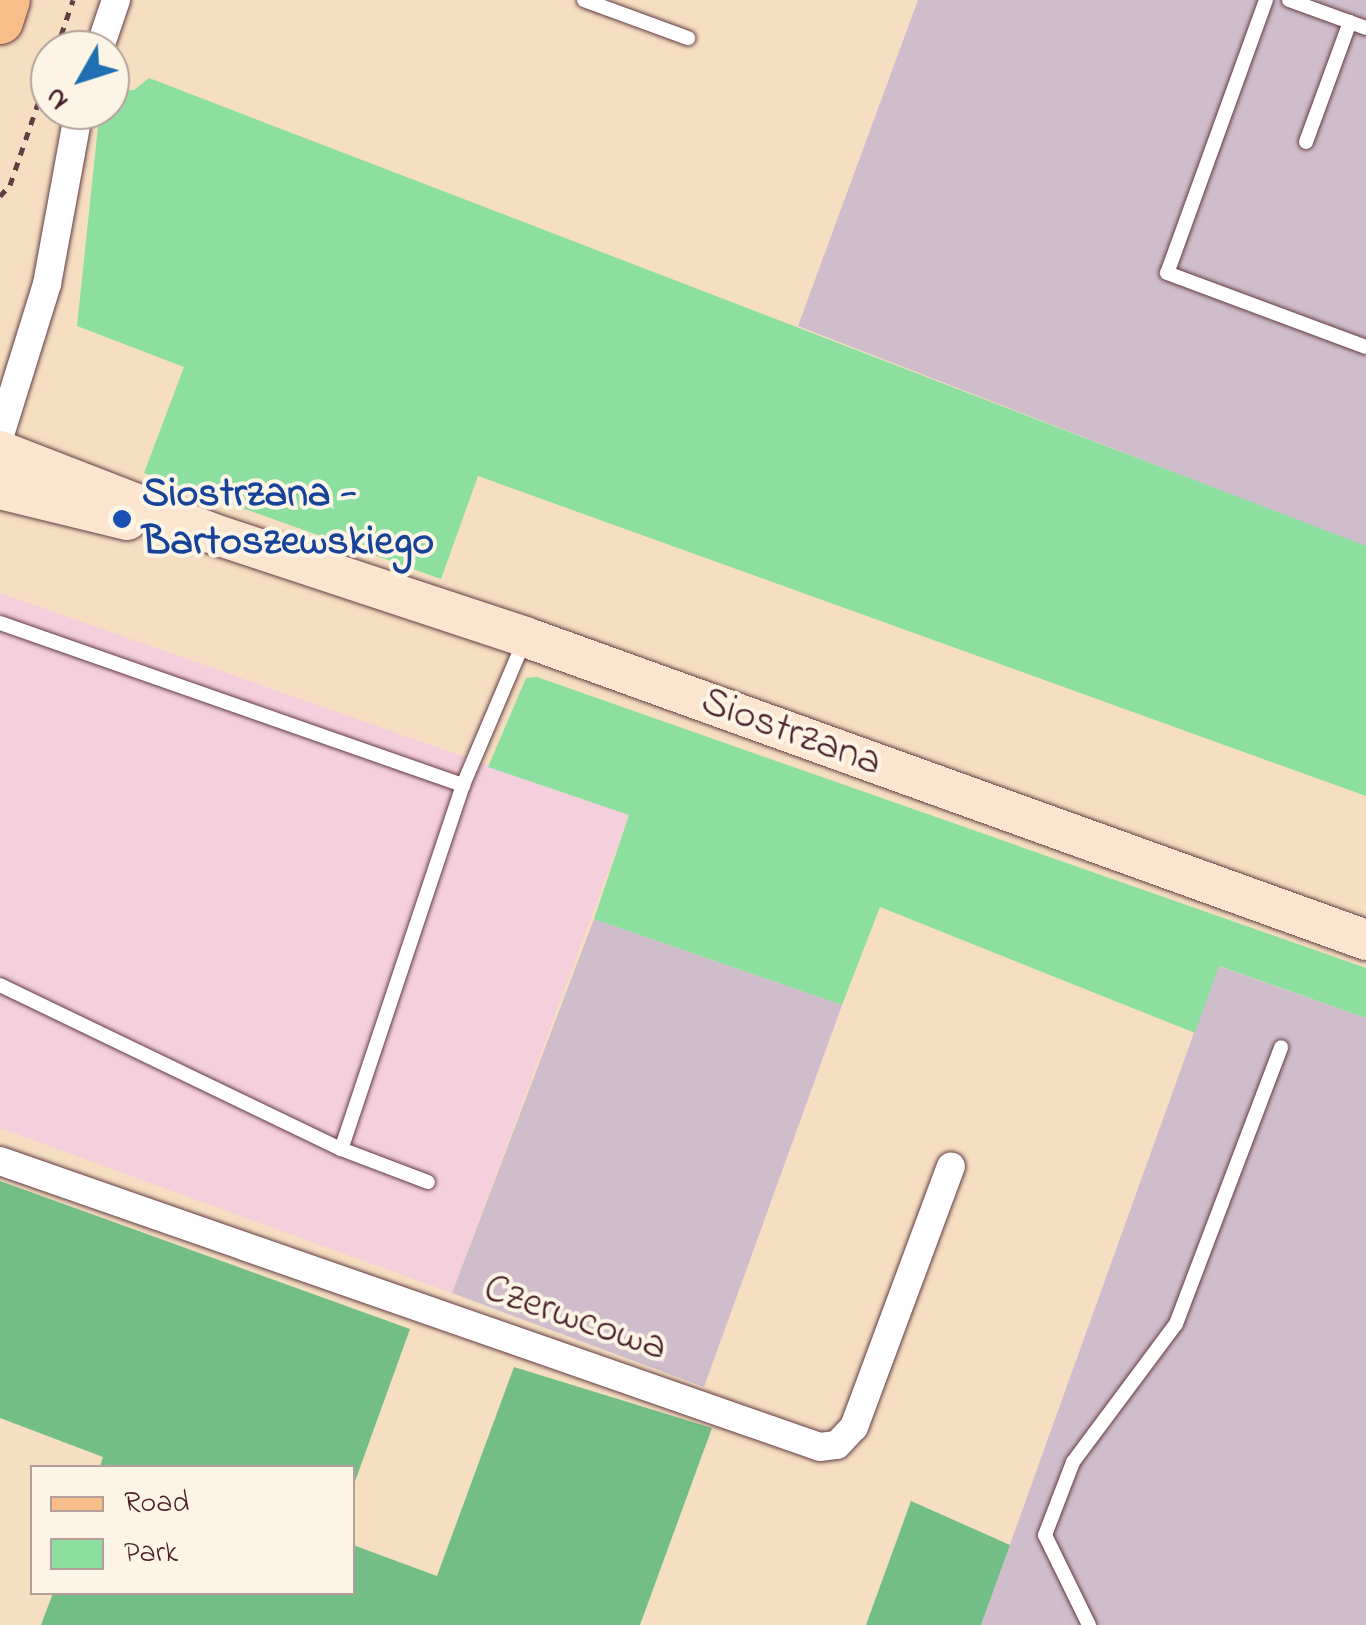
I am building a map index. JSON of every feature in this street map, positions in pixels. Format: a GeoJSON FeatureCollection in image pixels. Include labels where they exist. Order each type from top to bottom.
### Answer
{"type":"FeatureCollection","features":[{"type":"Feature","properties":{"kind":"main road"},"geometry":{"type":"LineString","coordinates":[[0,21],[7,0]]}},
{"type":"Feature","properties":{"kind":"street"},"geometry":{"type":"LineString","coordinates":[[105,30],[116,0]]}},
{"type":"Feature","properties":{"kind":"street"},"geometry":{"type":"LineString","coordinates":[[0,435],[47,284],[75,130]]}},
{"type":"Feature","properties":{"kind":"street","name":"Siostrzana"},"geometry":{"type":"LineString","coordinates":[[1,481],[141,523],[214,534],[525,637],[1366,940]]}},
{"type":"Feature","properties":{"kind":"street","name":"Czerwcowa"},"geometry":{"type":"LineString","coordinates":[[0,1161],[820,1447],[837,1445],[854,1427],[951,1166]]}},
{"type":"Feature","properties":{"kind":"lane"},"geometry":{"type":"LineString","coordinates":[[584,0],[688,38]]}},
{"type":"Feature","properties":{"kind":"lane"},"geometry":{"type":"LineString","coordinates":[[1266,0],[1167,273],[1366,347]]}},
{"type":"Feature","properties":{"kind":"lane"},"geometry":{"type":"LineString","coordinates":[[1288,0],[1366,28]]}},
{"type":"Feature","properties":{"kind":"lane"},"geometry":{"type":"LineString","coordinates":[[1306,142],[1350,22]]}},
{"type":"Feature","properties":{"kind":"lane"},"geometry":{"type":"LineString","coordinates":[[0,623],[463,785]]}},
{"type":"Feature","properties":{"kind":"lane"},"geometry":{"type":"LineString","coordinates":[[341,1149],[463,785],[525,637]]}},
{"type":"Feature","properties":{"kind":"lane"},"geometry":{"type":"LineString","coordinates":[[0,985],[341,1149],[428,1182]]}},
{"type":"Feature","properties":{"kind":"lane"},"geometry":{"type":"LineString","coordinates":[[1089,1625],[1045,1535],[1073,1462],[1176,1324],[1280,1048]]}},
{"type":"Feature","properties":{"kind":"path"},"geometry":{"type":"LineString","coordinates":[[63,30],[73,0]]}},
{"type":"Feature","properties":{"kind":"path"},"geometry":{"type":"LineString","coordinates":[[0,196],[10,185],[30,126]]}},
{"type":"Feature","properties":{"kind":"shaded area"},"geometry":{"type":"Polygon","coordinates":[[[918,0],[1366,0],[1366,547],[798,326],[918,0]]]}},
{"type":"Feature","properties":{"kind":"shaded area"},"geometry":{"type":"Polygon","coordinates":[[[0,593],[629,815],[452,1293],[0,1128],[0,593]]]}},
{"type":"Feature","properties":{"kind":"shaded area"},"geometry":{"type":"Polygon","coordinates":[[[594,919],[842,1005],[704,1387],[452,1293],[594,919]]]}},
{"type":"Feature","properties":{"kind":"shaded area"},"geometry":{"type":"Polygon","coordinates":[[[1218,966],[1366,1018],[1366,1625],[981,1625],[1218,966]]]}},
{"type":"Feature","properties":{"kind":"green space"},"geometry":{"type":"Polygon","coordinates":[[[149,78],[1366,546],[1366,796],[478,476],[441,579],[144,473],[184,367],[77,326],[98,130],[130,130],[130,90],[149,78]]]}},
{"type":"Feature","properties":{"kind":"green space"},"geometry":{"type":"Polygon","coordinates":[[[537,677],[1366,968],[1366,1018],[1219,966],[1195,1033],[880,907],[842,1005],[594,919],[629,815],[488,767],[526,678],[537,677]]]}},
{"type":"Feature","properties":{"kind":"green space"},"geometry":{"type":"Polygon","coordinates":[[[0,1181],[410,1329],[355,1481],[355,1465],[101,1465],[103,1457],[0,1418],[0,1181]]]}},
{"type":"Feature","properties":{"kind":"green space"},"geometry":{"type":"Polygon","coordinates":[[[514,1367],[712,1428],[640,1625],[41,1625],[52,1595],[355,1595],[355,1546],[437,1576],[514,1367]]]}},
{"type":"Feature","properties":{"kind":"green space"},"geometry":{"type":"Polygon","coordinates":[[[911,1501],[1010,1545],[981,1625],[866,1625],[911,1501]]]}},
{"type":"Feature","properties":{"kind":"place","name":"Siostrzana - Bartoszewskiego"},"geometry":{"type":"Point","coordinates":[122,519]}}]}
